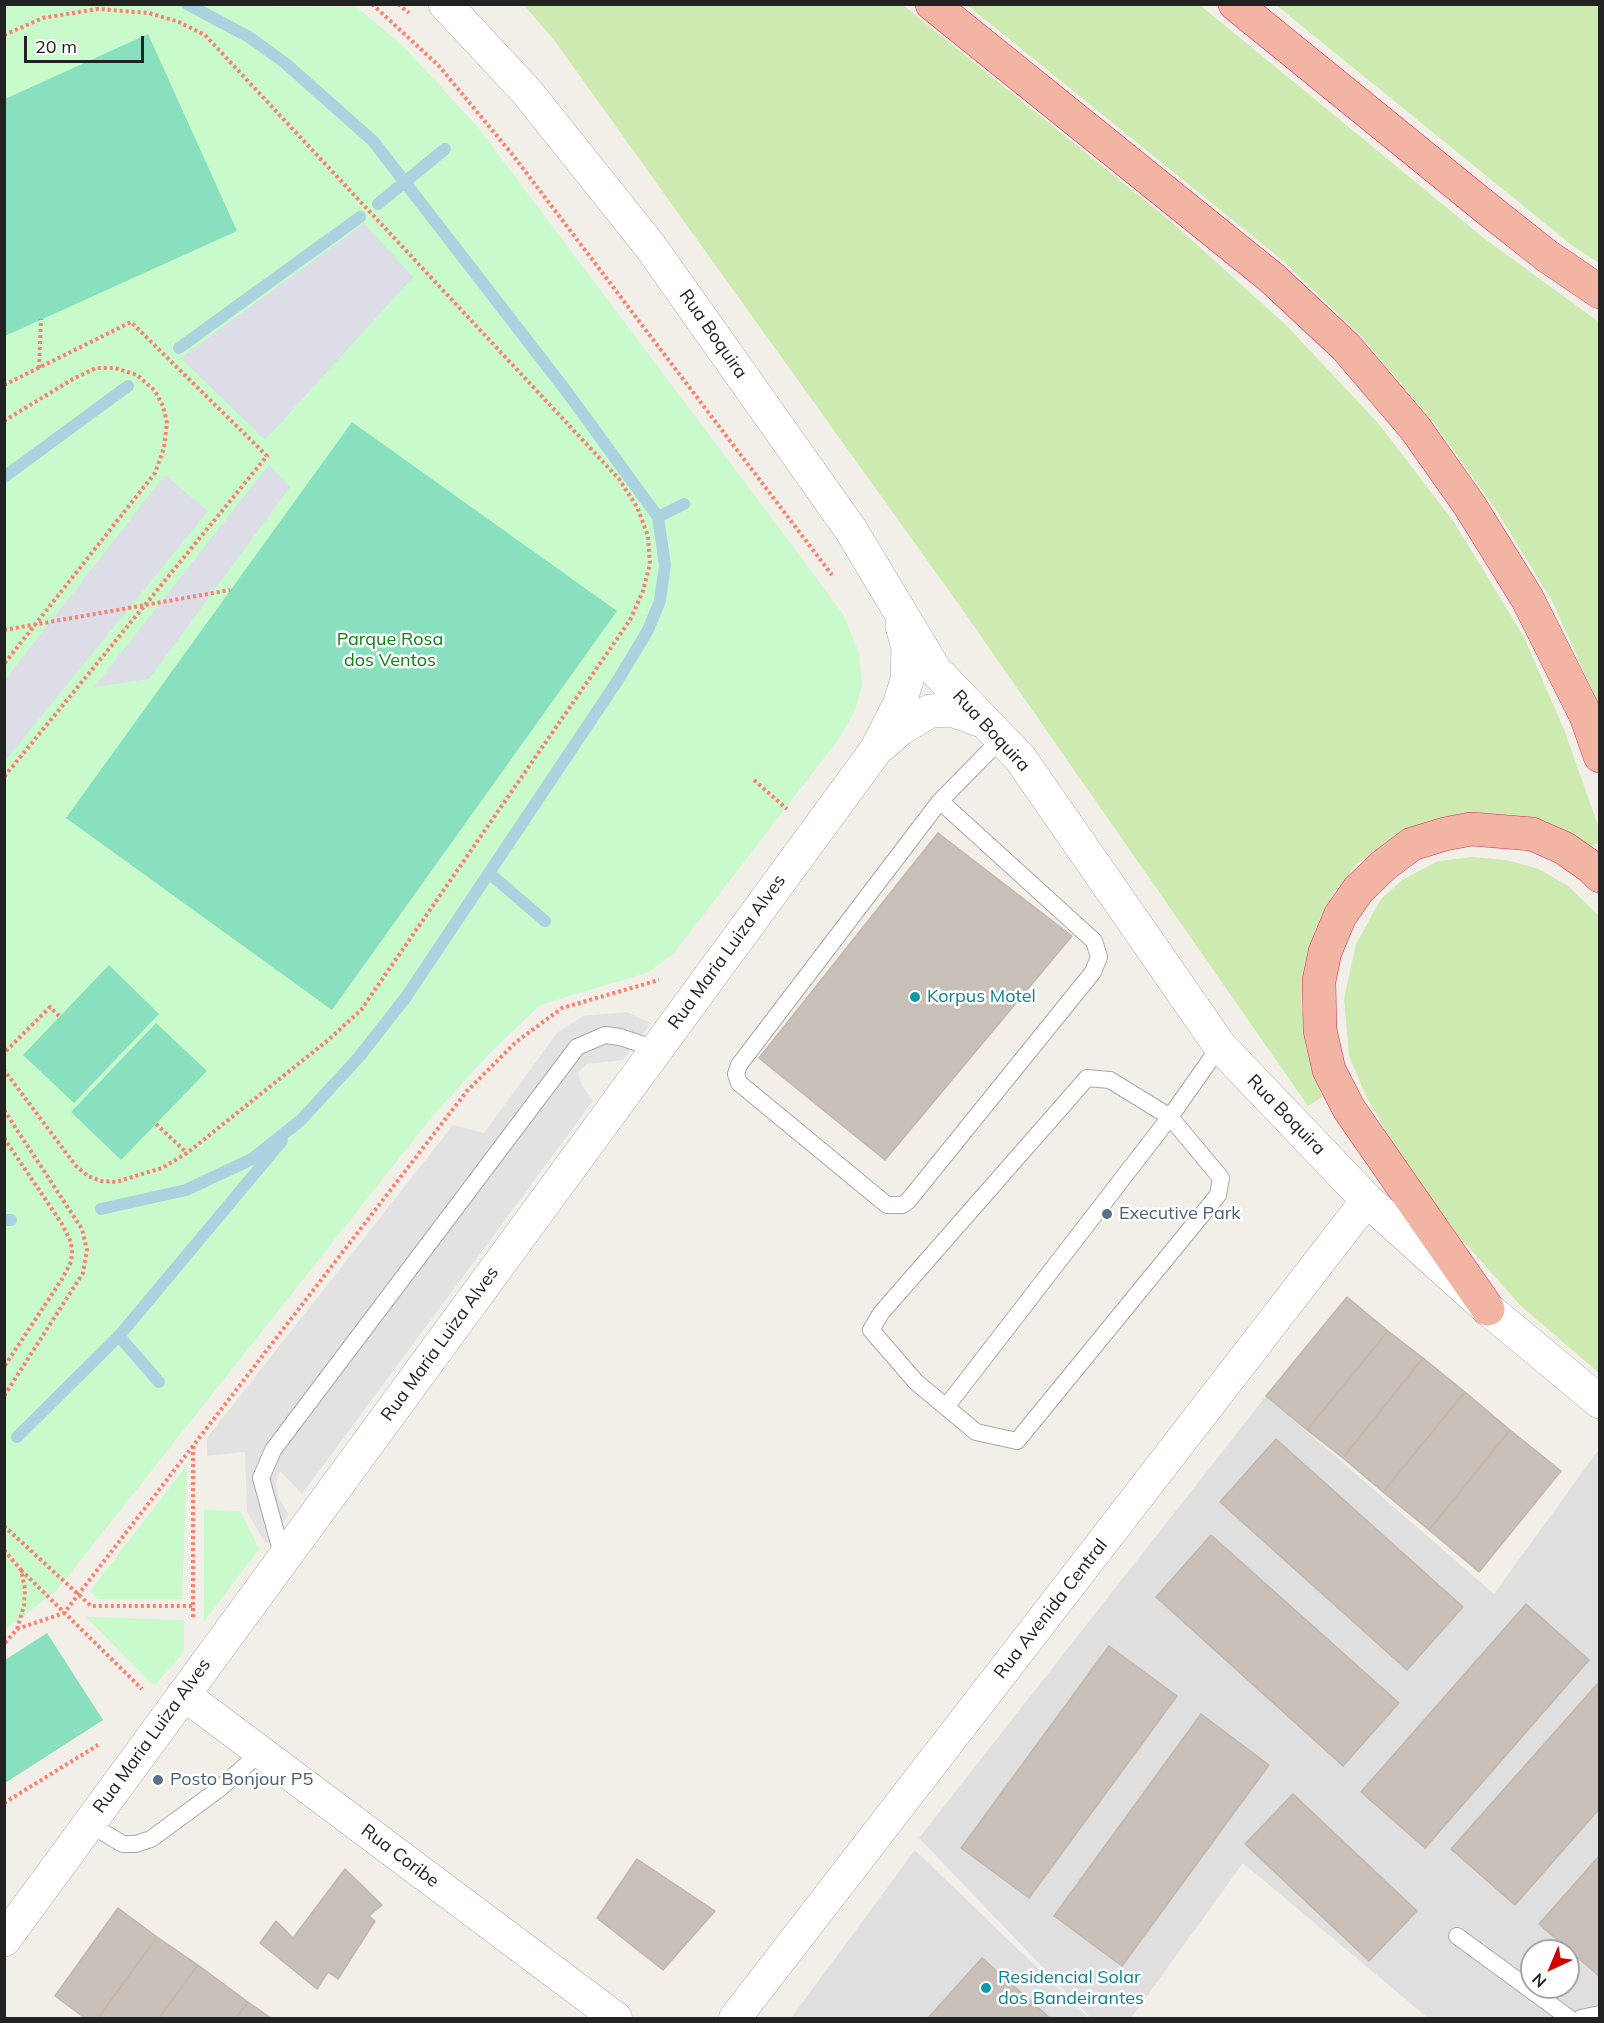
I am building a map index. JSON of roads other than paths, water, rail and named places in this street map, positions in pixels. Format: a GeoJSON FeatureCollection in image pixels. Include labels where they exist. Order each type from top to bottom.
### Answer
{"type":"FeatureCollection","features":[{"type":"Feature","properties":{"kind":"highway"},"geometry":{"type":"LineString","coordinates":[[933,4],[1272,278],[1346,347],[1415,428],[1470,506],[1527,598],[1586,716],[1599,756]]}},
{"type":"Feature","properties":{"kind":"highway"},"geometry":{"type":"LineString","coordinates":[[1235,4],[1502,221],[1599,292]]}},
{"type":"Feature","properties":{"kind":"highway"},"geometry":{"type":"LineString","coordinates":[[1488,1309],[1349,1109],[1329,1070],[1320,1030],[1319,981],[1325,952],[1340,916],[1358,890],[1384,865],[1412,844],[1445,834],[1471,829],[1532,834],[1564,848],[1591,867],[1599,876]]}},
{"type":"Feature","properties":{"kind":"street","name":"Rua Boquira"},"geometry":{"type":"LineString","coordinates":[[445,4],[527,92],[650,246],[851,530],[940,677],[997,732],[1020,758],[1220,1046],[1367,1200],[1488,1309],[1599,1402]]}},
{"type":"Feature","properties":{"kind":"street","name":"Rua Maria Luiza Alves"},"geometry":{"type":"LineString","coordinates":[[4,1940],[876,750],[898,705],[907,680],[908,647],[895,601]]}},
{"type":"Feature","properties":{"kind":"street","name":"Rua Maria Luiza Alves"},"geometry":{"type":"LineString","coordinates":[[876,750],[916,718],[942,708],[966,713],[997,732]]}},
{"type":"Feature","properties":{"kind":"street","name":"Rua Avenida Central"},"geometry":{"type":"LineString","coordinates":[[735,2019],[1367,1200]]}},
{"type":"Feature","properties":{"kind":"street","name":"Rua Coribe"},"geometry":{"type":"LineString","coordinates":[[183,1694],[616,2019]]}},
{"type":"Feature","properties":{"kind":"lane"},"geometry":{"type":"LineString","coordinates":[[940,801],[1094,940],[1099,957],[1093,972],[908,1201],[902,1205],[887,1205],[739,1083],[736,1074],[739,1065],[940,801],[997,732]]}},
{"type":"Feature","properties":{"kind":"lane"},"geometry":{"type":"LineString","coordinates":[[283,1558],[261,1478],[273,1450],[577,1047],[605,1035],[656,1049]]}},
{"type":"Feature","properties":{"kind":"lane"},"geometry":{"type":"LineString","coordinates":[[946,1407],[1170,1117],[1220,1046]]}},
{"type":"Feature","properties":{"kind":"lane"},"geometry":{"type":"LineString","coordinates":[[1087,1078],[1110,1080],[1170,1117],[1221,1179],[1218,1195],[1017,1441],[976,1432],[916,1382],[871,1330],[881,1313],[1087,1078]]}},
{"type":"Feature","properties":{"kind":"lane"},"geometry":{"type":"LineString","coordinates":[[88,1824],[123,1844],[136,1844],[151,1839],[219,1789],[261,1752]]}},
{"type":"Feature","properties":{"kind":"lane"},"geometry":{"type":"LineString","coordinates":[[1457,1936],[1569,2019]]}},
{"type":"Feature","properties":{"kind":"lane"},"geometry":{"type":"LineString","coordinates":[[1581,2019],[1599,2014]]}},
{"type":"Feature","properties":{"kind":"waterway"},"geometry":{"type":"LineString","coordinates":[[101,1209],[186,1190],[252,1159],[301,1120],[359,1057],[406,997],[618,680],[648,630],[660,601],[665,565],[658,517],[567,392],[373,141],[285,63],[249,37],[187,4]]}},
{"type":"Feature","properties":{"kind":"waterway"},"geometry":{"type":"LineString","coordinates":[[378,204],[445,149]]}},
{"type":"Feature","properties":{"kind":"waterway"},"geometry":{"type":"LineString","coordinates":[[179,348],[360,217]]}},
{"type":"Feature","properties":{"kind":"waterway"},"geometry":{"type":"LineString","coordinates":[[4,477],[128,386]]}},
{"type":"Feature","properties":{"kind":"waterway"},"geometry":{"type":"LineString","coordinates":[[658,517],[684,504]]}},
{"type":"Feature","properties":{"kind":"waterway"},"geometry":{"type":"LineString","coordinates":[[489,873],[545,921]]}},
{"type":"Feature","properties":{"kind":"waterway"},"geometry":{"type":"LineString","coordinates":[[17,1437],[119,1336],[282,1141]]}},
{"type":"Feature","properties":{"kind":"waterway"},"geometry":{"type":"LineString","coordinates":[[4,1220],[11,1220]]}},
{"type":"Feature","properties":{"kind":"waterway"},"geometry":{"type":"LineString","coordinates":[[119,1336],[159,1382]]}},
{"type":"Feature","properties":{"kind":"place","name":"Korpus Motel"},"geometry":{"type":"Point","coordinates":[915,997]}},
{"type":"Feature","properties":{"kind":"place","name":"Executive Park"},"geometry":{"type":"Point","coordinates":[1107,1214]}},
{"type":"Feature","properties":{"kind":"place","name":"Posto Bonjour P5"},"geometry":{"type":"Point","coordinates":[158,1780]}},
{"type":"Feature","properties":{"kind":"place","name":"Residencial Solar dos Bandeirantes"},"geometry":{"type":"Point","coordinates":[986,1988]}},
{"type":"Feature","properties":{"kind":"park label","name":"Parque Rosa dos Ventos"},"geometry":{"type":"Point","coordinates":[390,650]}}]}
